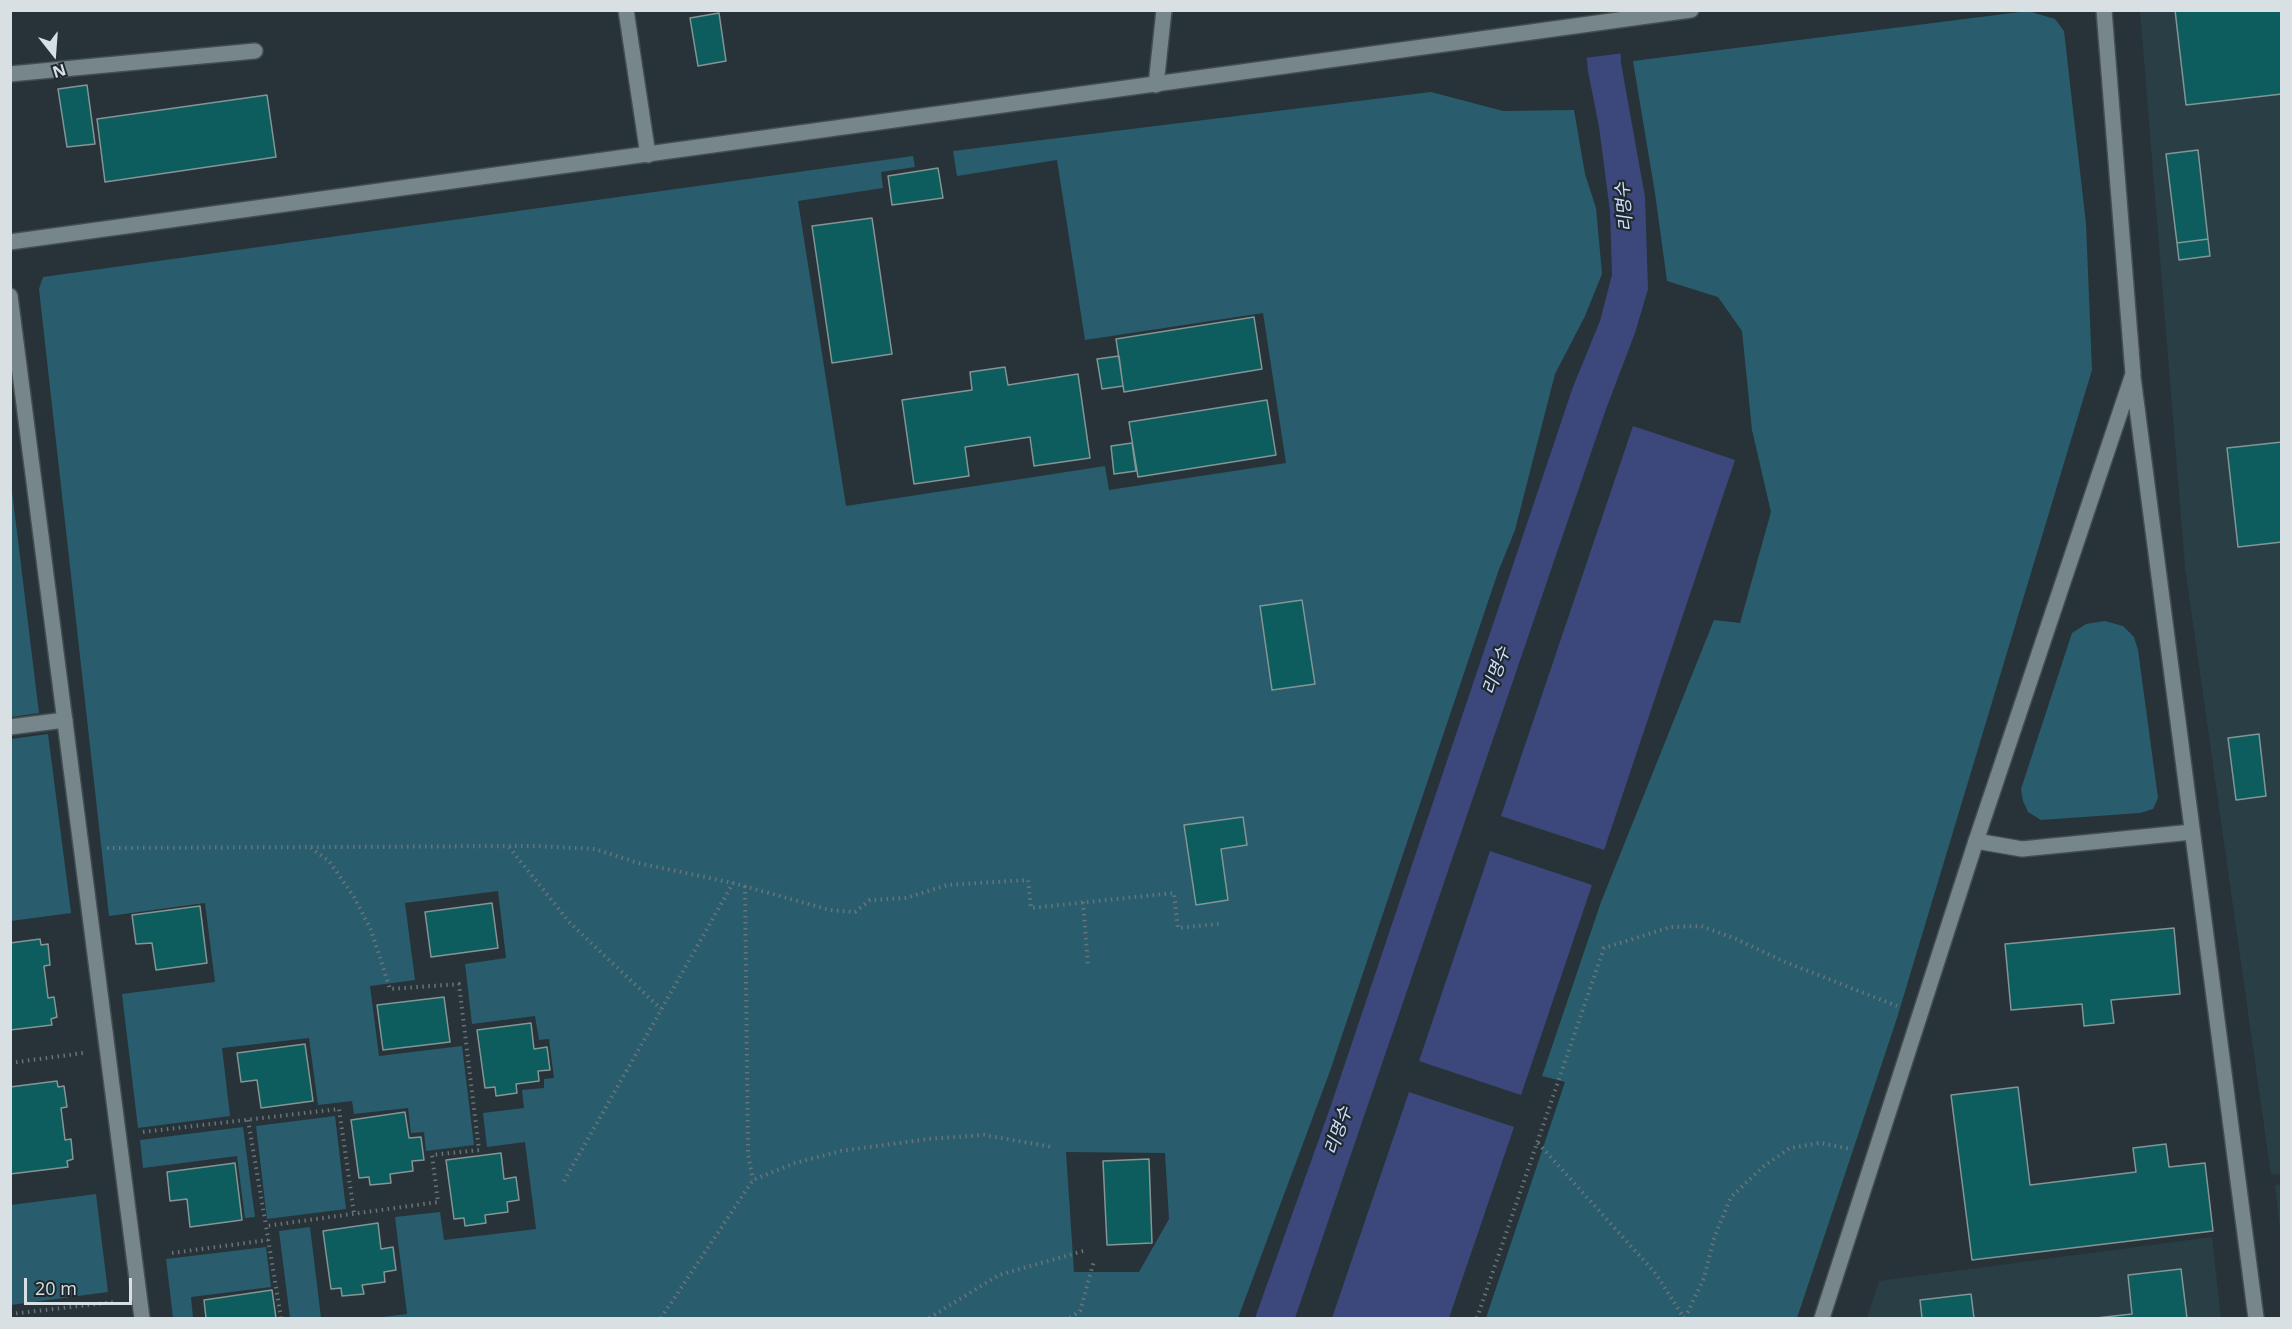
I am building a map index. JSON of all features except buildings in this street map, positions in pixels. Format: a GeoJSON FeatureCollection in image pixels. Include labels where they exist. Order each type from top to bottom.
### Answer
{"type":"FeatureCollection","features":[{"type":"Feature","properties":{"kind":"street"},"geometry":{"type":"LineString","coordinates":[[626,10],[648,155]]}},
{"type":"Feature","properties":{"kind":"street"},"geometry":{"type":"LineString","coordinates":[[1156,85],[1164,10]]}},
{"type":"Feature","properties":{"kind":"street"},"geometry":{"type":"LineString","coordinates":[[10,242],[1691,10]]}},
{"type":"Feature","properties":{"kind":"street"},"geometry":{"type":"LineString","coordinates":[[2104,10],[2133,374],[2256,1318]]}},
{"type":"Feature","properties":{"kind":"street"},"geometry":{"type":"LineString","coordinates":[[10,74],[255,51]]}},
{"type":"Feature","properties":{"kind":"street"},"geometry":{"type":"LineString","coordinates":[[10,296],[142,1318]]}},
{"type":"Feature","properties":{"kind":"street"},"geometry":{"type":"LineString","coordinates":[[1822,1318],[1976,842],[2133,374]]}},
{"type":"Feature","properties":{"kind":"street"},"geometry":{"type":"LineString","coordinates":[[10,727],[65,720]]}},
{"type":"Feature","properties":{"kind":"street"},"geometry":{"type":"LineString","coordinates":[[1976,842],[2022,849],[2192,832]]}},
{"type":"Feature","properties":{"kind":"path"},"geometry":{"type":"LineString","coordinates":[[82,848],[509,847],[595,849],[638,863],[733,883],[831,910],[855,912],[870,900],[906,898],[947,885],[1028,880],[1031,908],[1174,892],[1178,928],[1219,924]]}},
{"type":"Feature","properties":{"kind":"path"},"geometry":{"type":"LineString","coordinates":[[509,847],[570,923],[661,1009]]}},
{"type":"Feature","properties":{"kind":"path"},"geometry":{"type":"LineString","coordinates":[[266,1226],[438,1202],[432,1155],[479,1150],[459,984],[390,989],[371,930],[354,897],[329,861],[311,848]]}},
{"type":"Feature","properties":{"kind":"path"},"geometry":{"type":"LineString","coordinates":[[564,1181],[733,883]]}},
{"type":"Feature","properties":{"kind":"path"},"geometry":{"type":"LineString","coordinates":[[745,886],[748,1154],[753,1180]]}},
{"type":"Feature","properties":{"kind":"path"},"geometry":{"type":"LineString","coordinates":[[1083,902],[1088,967]]}},
{"type":"Feature","properties":{"kind":"path"},"geometry":{"type":"LineString","coordinates":[[1477,1318],[1604,948],[1671,927],[1701,926],[1880,1001],[1920,1014]]}},
{"type":"Feature","properties":{"kind":"path"},"geometry":{"type":"LineString","coordinates":[[10,1063],[108,1050]]}},
{"type":"Feature","properties":{"kind":"path"},"geometry":{"type":"LineString","coordinates":[[119,1135],[339,1109],[354,1213]]}},
{"type":"Feature","properties":{"kind":"path"},"geometry":{"type":"LineString","coordinates":[[248,1120],[280,1318]]}},
{"type":"Feature","properties":{"kind":"path"},"geometry":{"type":"LineString","coordinates":[[661,1318],[753,1180],[795,1163],[841,1151],[928,1139],[984,1135],[1052,1147]]}},
{"type":"Feature","properties":{"kind":"path"},"geometry":{"type":"LineString","coordinates":[[1538,1143],[1656,1274],[1685,1318]]}},
{"type":"Feature","properties":{"kind":"path"},"geometry":{"type":"LineString","coordinates":[[1685,1318],[1704,1278],[1714,1238],[1731,1197],[1764,1166],[1790,1148],[1820,1143],[1875,1154]]}},
{"type":"Feature","properties":{"kind":"path"},"geometry":{"type":"LineString","coordinates":[[172,1253],[268,1240]]}},
{"type":"Feature","properties":{"kind":"path"},"geometry":{"type":"LineString","coordinates":[[929,1318],[999,1275],[1083,1251]]}},
{"type":"Feature","properties":{"kind":"path"},"geometry":{"type":"LineString","coordinates":[[1070,1318],[1080,1311],[1094,1260]]}},
{"type":"Feature","properties":{"kind":"path"},"geometry":{"type":"LineString","coordinates":[[10,1314],[140,1299]]}},
{"type":"Feature","properties":{"kind":"shaded area"},"geometry":{"type":"Polygon","coordinates":[[[2028,11],[2055,19],[2064,31],[2086,224],[2092,370],[1897,1018],[1797,1318],[1486,1318],[1565,1082],[1542,1076],[1601,902],[1714,620],[1740,623],[1771,512],[1752,430],[1742,331],[1718,297],[1667,281],[1633,61],[2028,11]]]}},
{"type":"Feature","properties":{"kind":"shaded area"},"geometry":{"type":"Polygon","coordinates":[[[2140,11],[2281,11],[2282,1174],[2271,1175],[2185,567],[2140,11]]]}},
{"type":"Feature","properties":{"kind":"shaded area"},"geometry":{"type":"Polygon","coordinates":[[[1431,92],[1503,111],[1574,110],[1585,174],[1596,208],[1602,274],[1585,316],[1555,374],[1515,530],[1498,572],[1330,1071],[1238,1318],[374,1318],[407,1314],[395,1217],[440,1212],[444,1240],[536,1229],[525,1142],[487,1147],[483,1113],[524,1108],[522,1090],[544,1088],[544,1079],[554,1078],[549,1039],[539,1040],[535,1016],[472,1024],[465,964],[506,958],[498,891],[405,903],[415,980],[370,986],[379,1056],[462,1046],[474,1145],[426,1151],[424,1132],[411,1133],[408,1108],[354,1114],[352,1101],[318,1105],[309,1038],[222,1048],[230,1116],[138,1128],[122,994],[215,982],[205,903],[109,916],[39,289],[43,277],[913,156],[915,167],[881,172],[883,188],[798,201],[846,506],[1105,466],[1109,490],[1286,463],[1263,313],[1085,340],[1057,160],[957,176],[953,151],[1431,92]],[[1066,1152],[1074,1272],[1139,1272],[1169,1219],[1165,1153],[1066,1152]]]}},
{"type":"Feature","properties":{"kind":"shaded area"},"geometry":{"type":"Polygon","coordinates":[[[11,483],[39,713],[10,717],[11,483]]]}},
{"type":"Feature","properties":{"kind":"shaded area"},"geometry":{"type":"Polygon","coordinates":[[[2105,621],[2123,626],[2134,637],[2138,650],[2158,798],[2153,809],[2140,813],[2041,820],[2028,812],[2021,789],[2072,633],[2086,624],[2105,621]]]}},
{"type":"Feature","properties":{"kind":"shaded area"},"geometry":{"type":"Polygon","coordinates":[[[48,734],[71,913],[11,921],[11,739],[48,734]]]}},
{"type":"Feature","properties":{"kind":"shaded area"},"geometry":{"type":"Polygon","coordinates":[[[335,1116],[346,1209],[267,1219],[256,1126],[335,1116]]]}},
{"type":"Feature","properties":{"kind":"shaded area"},"geometry":{"type":"Polygon","coordinates":[[[243,1127],[255,1217],[245,1218],[237,1156],[143,1168],[140,1140],[243,1127]]]}},
{"type":"Feature","properties":{"kind":"shaded area"},"geometry":{"type":"Polygon","coordinates":[[[2282,1184],[2281,1239],[2275,1185],[2282,1184]]]}},
{"type":"Feature","properties":{"kind":"shaded area"},"geometry":{"type":"Polygon","coordinates":[[[96,1194],[108,1292],[11,1305],[11,1205],[96,1194]]]}},
{"type":"Feature","properties":{"kind":"shaded area"},"geometry":{"type":"Polygon","coordinates":[[[310,1227],[321,1318],[290,1318],[279,1231],[310,1227]]]}},
{"type":"Feature","properties":{"kind":"shaded area"},"geometry":{"type":"Polygon","coordinates":[[[2212,1237],[2221,1318],[1867,1318],[1879,1281],[2212,1237]]]}},
{"type":"Feature","properties":{"kind":"shaded area"},"geometry":{"type":"Polygon","coordinates":[[[266,1247],[271,1287],[191,1297],[193,1318],[173,1318],[166,1259],[266,1247]]]}},
{"type":"Feature","properties":{"kind":"water","name":"리명수"},"geometry":{"type":"Polygon","coordinates":[[[1582,11],[1619,11],[1621,63],[1645,197],[1648,289],[1635,333],[1606,409],[1295,1318],[1255,1318],[1329,1111],[1573,387],[1600,321],[1612,275],[1610,211],[1599,127],[1588,71],[1582,11]]]}},
{"type":"Feature","properties":{"kind":"water"},"geometry":{"type":"Polygon","coordinates":[[[1633,426],[1735,460],[1604,850],[1501,816],[1633,426]]]}},
{"type":"Feature","properties":{"kind":"water"},"geometry":{"type":"Polygon","coordinates":[[[1490,851],[1592,885],[1521,1095],[1419,1061],[1490,851]]]}},
{"type":"Feature","properties":{"kind":"water"},"geometry":{"type":"Polygon","coordinates":[[[1409,1092],[1514,1127],[1449,1318],[1332,1318],[1409,1092]]]}},
{"type":"Feature","properties":{"kind":"pier"},"geometry":{"type":"Polygon","coordinates":[[[1579,10],[1622,10],[1624,53],[1584,58],[1579,10]]]}}]}
